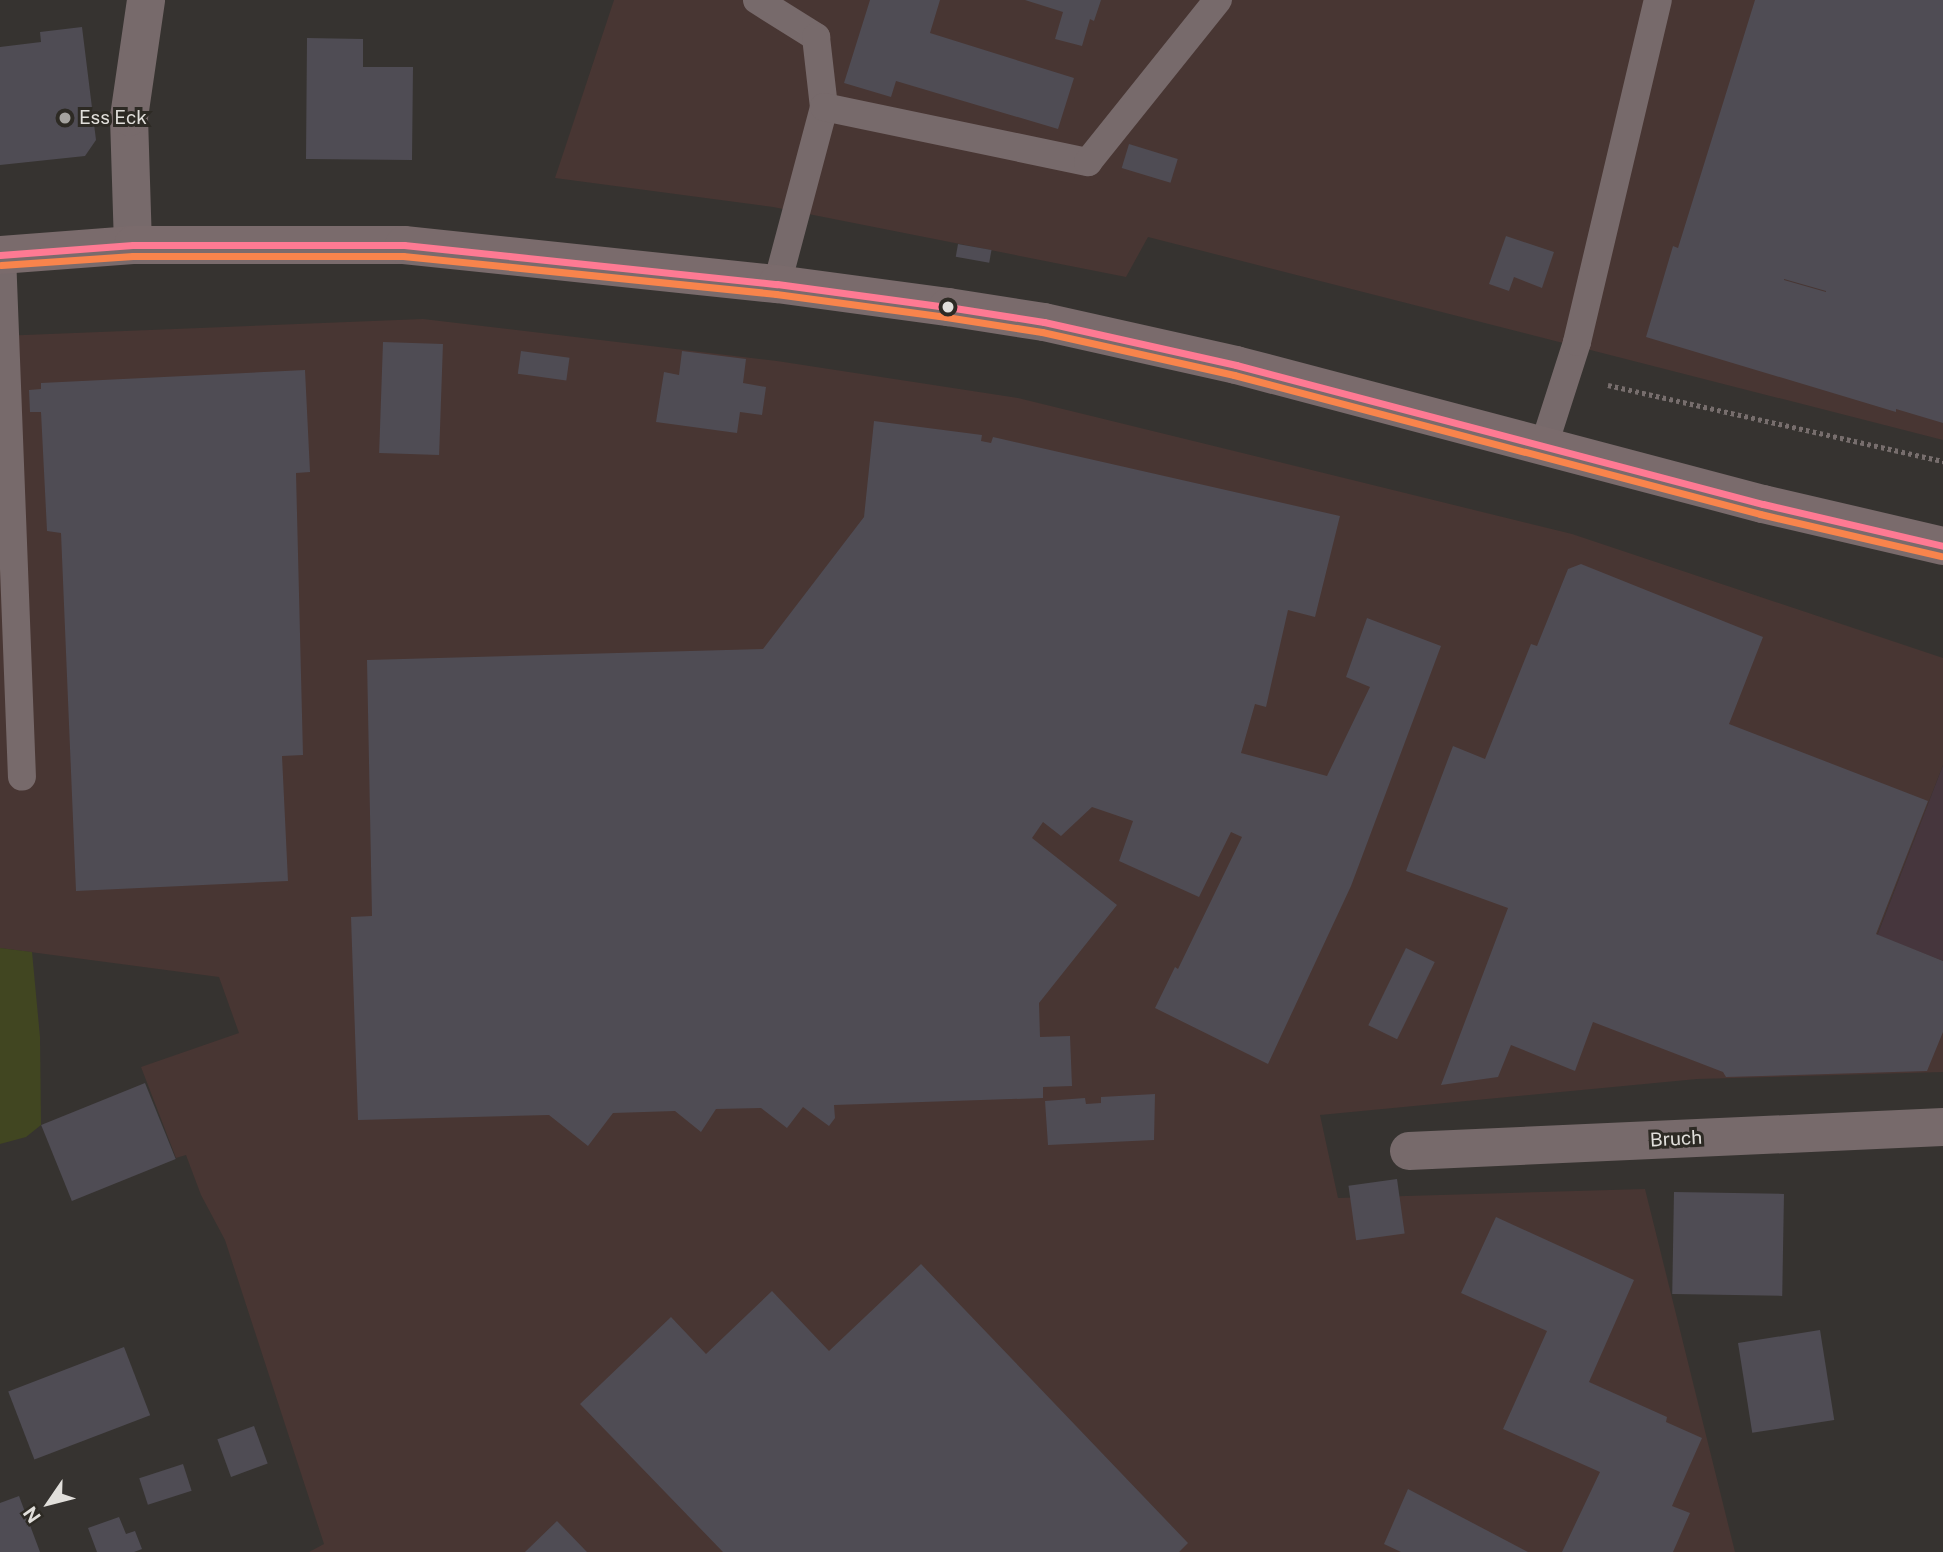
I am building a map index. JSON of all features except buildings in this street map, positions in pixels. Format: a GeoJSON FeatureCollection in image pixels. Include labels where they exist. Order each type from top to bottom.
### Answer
{"type":"FeatureCollection","features":[{"type":"Feature","properties":{"kind":"main road"},"geometry":{"type":"LineString","coordinates":[[1,255],[132,245],[404,246],[777,284],[1044,323],[1236,365],[1763,504],[1943,546]]}},
{"type":"Feature","properties":{"kind":"street"},"geometry":{"type":"LineString","coordinates":[[132,245],[129,117],[146,0]]}},
{"type":"Feature","properties":{"kind":"street","name":"Bruch"},"geometry":{"type":"LineString","coordinates":[[1409,1151],[1943,1127]]}},
{"type":"Feature","properties":{"kind":"lane"},"geometry":{"type":"LineString","coordinates":[[757,0],[816,37],[824,107],[777,284]]}},
{"type":"Feature","properties":{"kind":"lane"},"geometry":{"type":"LineString","coordinates":[[824,107],[1087,162],[1218,0]]}},
{"type":"Feature","properties":{"kind":"lane"},"geometry":{"type":"LineString","coordinates":[[1544,445],[1566,376],[1656,11],[1636,0]]}},
{"type":"Feature","properties":{"kind":"lane"},"geometry":{"type":"LineString","coordinates":[[1,255],[22,777]]}},
{"type":"Feature","properties":{"kind":"path"},"geometry":{"type":"LineString","coordinates":[[1566,376],[1943,461]]}},
{"type":"Feature","properties":{"kind":"shaded area"},"geometry":{"type":"Polygon","coordinates":[[[614,0],[1943,0],[1943,440],[1148,237],[1126,277],[773,207],[555,178],[614,0]]]}},
{"type":"Feature","properties":{"kind":"shaded area"},"geometry":{"type":"Polygon","coordinates":[[[423,319],[777,361],[1018,398],[1572,534],[1943,658],[1943,765],[1877,935],[1943,961],[1943,1072],[1697,1079],[1320,1115],[1338,1198],[1645,1189],[1735,1552],[309,1552],[324,1544],[225,1240],[201,1195],[186,1155],[176,1158],[141,1067],[239,1033],[219,977],[0,948],[0,336],[423,319]]]}},
{"type":"Feature","properties":{"kind":"shaded area"},"geometry":{"type":"Polygon","coordinates":[[[1943,765],[1943,961],[1877,936],[1943,765]]]}},
{"type":"Feature","properties":{"kind":"green space"},"geometry":{"type":"Polygon","coordinates":[[[0,948],[32,952],[40,1037],[41,1125],[26,1137],[0,1144],[0,948]]]}},
{"type":"Feature","properties":{"kind":"transit line"},"geometry":{"type":"LineString","coordinates":[[0,255],[133,245],[404,245],[777,284],[948,307],[1044,322],[1236,365],[1763,504],[1943,546]]}},
{"type":"Feature","properties":{"kind":"transit line"},"geometry":{"type":"LineString","coordinates":[[1,265],[133,256],[403,256],[776,294],[946,317],[1042,332],[1234,375],[1760,514],[1941,556]]}},
{"type":"Feature","properties":{"kind":"place","name":"Ess Eck"},"geometry":{"type":"Point","coordinates":[65,118]}}]}
